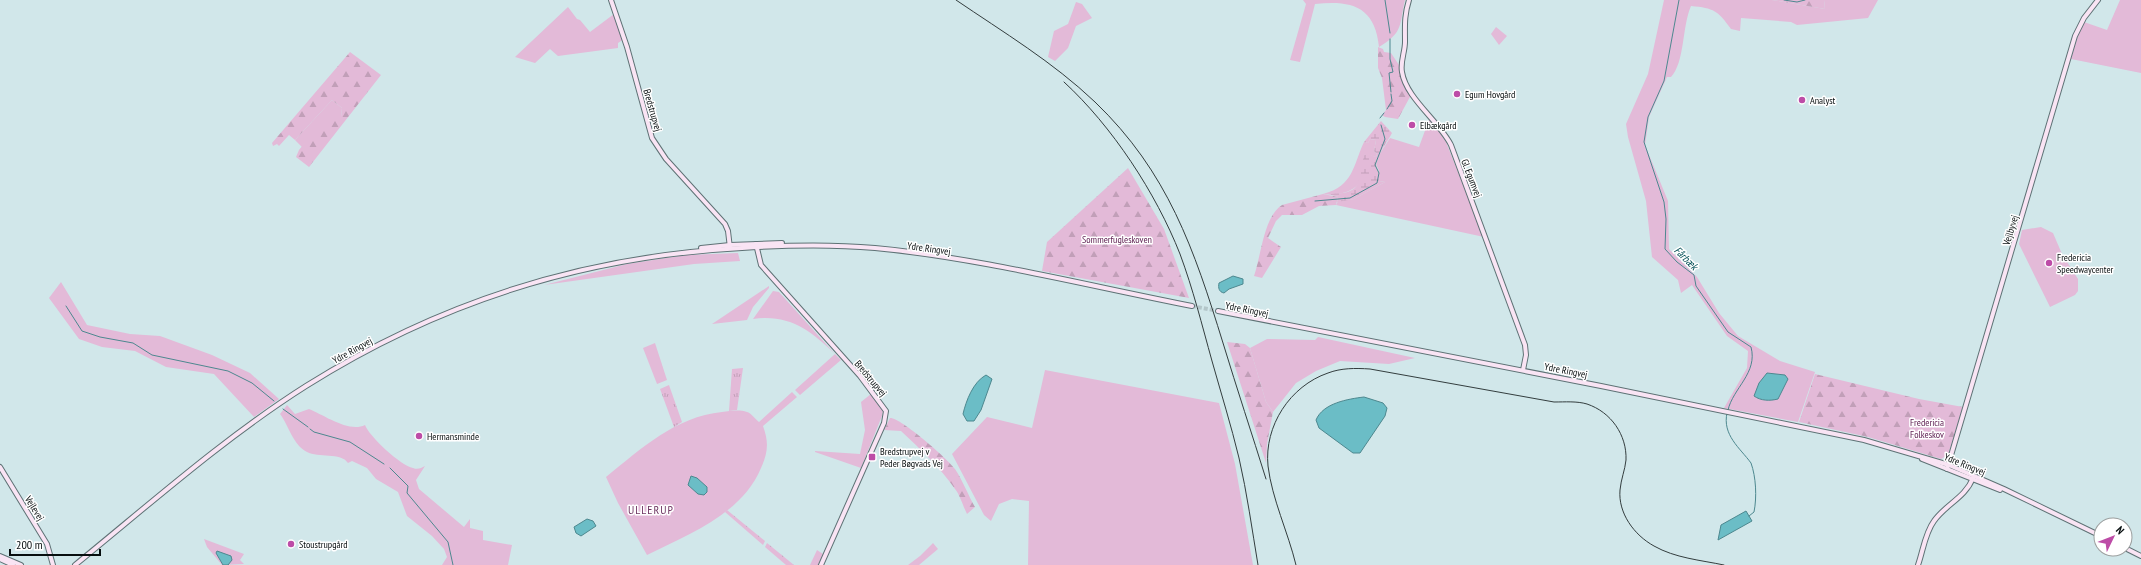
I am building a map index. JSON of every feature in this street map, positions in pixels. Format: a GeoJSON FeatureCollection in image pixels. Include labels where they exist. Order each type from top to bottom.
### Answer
{"type":"FeatureCollection","features":[{"type":"Feature","properties":{"kind":"street","name":"Bredstrupvej"},"geometry":{"type":"LineString","coordinates":[[611,0],[628,51],[647,126],[652,138],[666,159],[725,224],[728,231],[730,247]]}},
{"type":"Feature","properties":{"kind":"street","name":"Gl. Egumvej"},"geometry":{"type":"LineString","coordinates":[[1409,0],[1404,18],[1405,41],[1401,66],[1404,80],[1416,99],[1442,130],[1451,145],[1525,345],[1526,355],[1523,370]]}},
{"type":"Feature","properties":{"kind":"street","name":"Vejlbyvej"},"geometry":{"type":"LineString","coordinates":[[1948,467],[2073,42],[2081,22],[2098,0]]}},
{"type":"Feature","properties":{"kind":"street","name":"Bredstrupvej"},"geometry":{"type":"LineString","coordinates":[[756,245],[761,265],[860,376],[886,411],[884,423],[821,565]]}},
{"type":"Feature","properties":{"kind":"street","name":"Ydre Ringvej"},"geometry":{"type":"LineString","coordinates":[[76,565],[266,414],[322,377],[380,344],[455,310],[528,284],[598,266],[686,251],[756,245],[804,245],[873,248],[933,256],[1192,306]]}},
{"type":"Feature","properties":{"kind":"street","name":"Ydre Ringvej"},"geometry":{"type":"LineString","coordinates":[[1218,311],[1523,370],[1845,436],[1909,453],[1948,467],[2013,494],[2093,532]]}},
{"type":"Feature","properties":{"kind":"street","name":"Vejlevej"},"geometry":{"type":"LineString","coordinates":[[0,467],[47,544],[52,565]]}},
{"type":"Feature","properties":{"kind":"street"},"geometry":{"type":"LineString","coordinates":[[1918,565],[1934,522],[1946,509],[1964,495],[1974,478]]}},
{"type":"Feature","properties":{"kind":"street"},"geometry":{"type":"LineString","coordinates":[[0,556],[21,565]]}},
{"type":"Feature","properties":{"kind":"street"},"geometry":{"type":"LineString","coordinates":[[0,559],[13,565]]}},
{"type":"Feature","properties":{"kind":"green space"},"geometry":{"type":"Polygon","coordinates":[[[1303,0],[1405,0],[1401,22],[1397,32],[1387,42],[1379,47],[1377,33],[1372,22],[1366,14],[1359,9],[1340,3],[1315,4],[1300,62],[1290,60],[1306,4],[1303,0]]]}},
{"type":"Feature","properties":{"kind":"green space"},"geometry":{"type":"Polygon","coordinates":[[[1664,0],[1772,0],[1825,9],[1824,0],[1878,0],[1868,18],[1797,25],[1791,22],[1741,18],[1740,31],[1731,29],[1719,14],[1710,9],[1691,6],[1676,70],[1671,77],[1667,77],[1649,117],[1645,145],[1668,201],[1669,249],[1697,277],[1719,313],[1738,336],[1780,361],[1815,372],[1798,422],[1724,408],[1747,368],[1748,351],[1727,336],[1692,285],[1681,293],[1678,280],[1652,257],[1646,201],[1628,137],[1626,124],[1648,74],[1664,0]]]}},
{"type":"Feature","properties":{"kind":"green space"},"geometry":{"type":"Polygon","coordinates":[[[1772,0],[1824,0],[1825,9],[1772,0]]]}},
{"type":"Feature","properties":{"kind":"green space"},"geometry":{"type":"Polygon","coordinates":[[[2120,0],[2141,0],[2141,73],[2071,59],[2079,31],[2084,22],[2107,30],[2120,0]]]}},
{"type":"Feature","properties":{"kind":"green space"},"geometry":{"type":"Polygon","coordinates":[[[1076,2],[1082,4],[1092,18],[1076,26],[1068,48],[1055,61],[1048,57],[1054,31],[1068,24],[1076,2]]]}},
{"type":"Feature","properties":{"kind":"green space"},"geometry":{"type":"Polygon","coordinates":[[[568,7],[590,32],[614,14],[624,39],[618,43],[618,48],[558,56],[550,49],[535,63],[515,57],[568,7]]]}},
{"type":"Feature","properties":{"kind":"green space"},"geometry":{"type":"Polygon","coordinates":[[[1496,27],[1507,36],[1499,45],[1491,34],[1496,27]]]}},
{"type":"Feature","properties":{"kind":"green space"},"geometry":{"type":"Polygon","coordinates":[[[1378,47],[1383,49],[1384,52],[1391,53],[1399,65],[1403,83],[1411,95],[1398,119],[1385,117],[1382,115],[1386,110],[1382,78],[1378,68],[1378,47]]]}},
{"type":"Feature","properties":{"kind":"green space"},"geometry":{"type":"Polygon","coordinates":[[[350,52],[381,75],[309,167],[296,157],[299,150],[312,133],[322,123],[334,117],[341,117],[342,108],[332,100],[295,140],[289,135],[279,146],[277,144],[273,146],[272,143],[350,52]]]}},
{"type":"Feature","properties":{"kind":"green space"},"geometry":{"type":"Polygon","coordinates":[[[332,100],[342,108],[341,117],[311,136],[302,147],[295,140],[332,100]]]}},
{"type":"Feature","properties":{"kind":"green space"},"geometry":{"type":"Polygon","coordinates":[[[1430,117],[1446,142],[1484,237],[1336,205],[1338,201],[1354,199],[1385,182],[1379,181],[1379,171],[1376,164],[1379,155],[1390,138],[1419,147],[1430,117]]]}},
{"type":"Feature","properties":{"kind":"green space"},"geometry":{"type":"Polygon","coordinates":[[[1381,121],[1392,133],[1376,162],[1376,167],[1380,176],[1379,181],[1385,182],[1354,199],[1337,202],[1338,197],[1328,194],[1341,193],[1355,188],[1360,177],[1365,153],[1376,157],[1377,154],[1374,151],[1376,140],[1370,139],[1368,143],[1364,142],[1381,121]]]}},
{"type":"Feature","properties":{"kind":"green space"},"geometry":{"type":"Polygon","coordinates":[[[1370,139],[1376,140],[1374,151],[1377,154],[1376,157],[1365,154],[1362,175],[1357,185],[1344,193],[1323,194],[1341,186],[1347,180],[1351,174],[1364,142],[1368,143],[1370,139]]]}},
{"type":"Feature","properties":{"kind":"green space","name":"Sommerfugleskoven"},"geometry":{"type":"Polygon","coordinates":[[[1128,168],[1164,229],[1189,298],[1042,271],[1047,242],[1128,168]]]}},
{"type":"Feature","properties":{"kind":"green space"},"geometry":{"type":"Polygon","coordinates":[[[1323,194],[1338,197],[1336,205],[1319,206],[1302,215],[1282,215],[1276,221],[1268,238],[1281,247],[1262,278],[1254,276],[1267,227],[1276,210],[1282,205],[1323,194]]]}},
{"type":"Feature","properties":{"kind":"green space","name":"Fredericia Speedwaycenter"},"geometry":{"type":"Polygon","coordinates":[[[2041,227],[2053,233],[2062,254],[2078,279],[2078,291],[2075,295],[2050,307],[2019,244],[2022,230],[2041,227]]]}},
{"type":"Feature","properties":{"kind":"green space"},"geometry":{"type":"Polygon","coordinates":[[[738,253],[740,261],[694,264],[544,285],[627,264],[686,255],[738,253]]]}},
{"type":"Feature","properties":{"kind":"green space"},"geometry":{"type":"Polygon","coordinates":[[[61,282],[87,325],[130,334],[160,336],[212,355],[250,373],[279,399],[254,417],[214,374],[166,367],[135,351],[102,347],[79,339],[49,298],[61,282]]]}},
{"type":"Feature","properties":{"kind":"green space"},"geometry":{"type":"Polygon","coordinates":[[[769,286],[769,288],[753,307],[747,320],[712,324],[769,286]]]}},
{"type":"Feature","properties":{"kind":"green space"},"geometry":{"type":"Polygon","coordinates":[[[773,291],[779,292],[835,354],[808,331],[798,326],[777,319],[753,319],[773,291]]]}},
{"type":"Feature","properties":{"kind":"green space"},"geometry":{"type":"Polygon","coordinates":[[[1318,337],[1415,358],[1389,364],[1340,361],[1316,371],[1296,383],[1273,412],[1266,402],[1250,348],[1267,339],[1315,340],[1318,337]]]}},
{"type":"Feature","properties":{"kind":"green space"},"geometry":{"type":"Polygon","coordinates":[[[1227,342],[1245,344],[1250,348],[1266,402],[1273,412],[1267,444],[1266,463],[1227,342]]]}},
{"type":"Feature","properties":{"kind":"green space"},"geometry":{"type":"Polygon","coordinates":[[[655,343],[667,380],[657,384],[643,348],[655,343]]]}},
{"type":"Feature","properties":{"kind":"green space"},"geometry":{"type":"Polygon","coordinates":[[[835,354],[841,360],[800,395],[795,390],[835,354]]]}},
{"type":"Feature","properties":{"kind":"green space"},"geometry":{"type":"Polygon","coordinates":[[[743,368],[737,410],[729,411],[732,369],[743,368]]]}},
{"type":"Feature","properties":{"kind":"green space"},"geometry":{"type":"Polygon","coordinates":[[[1045,370],[1219,403],[1235,464],[1253,565],[1028,565],[1029,501],[1012,499],[999,504],[991,521],[984,515],[952,454],[987,417],[1032,428],[1045,370]]]}},
{"type":"Feature","properties":{"kind":"green space","name":"Fredericia Folkeskov"},"geometry":{"type":"Polygon","coordinates":[[[1815,374],[1919,399],[1963,407],[1948,455],[1941,459],[1868,437],[1799,422],[1815,374]]]}},
{"type":"Feature","properties":{"kind":"green space"},"geometry":{"type":"Polygon","coordinates":[[[669,385],[682,422],[674,427],[660,389],[669,385]]]}},
{"type":"Feature","properties":{"kind":"green space"},"geometry":{"type":"Polygon","coordinates":[[[792,392],[797,397],[763,426],[767,442],[765,457],[752,484],[741,498],[713,521],[647,555],[618,503],[606,477],[646,445],[674,427],[689,420],[705,415],[738,410],[752,415],[759,422],[792,392]]]}},
{"type":"Feature","properties":{"kind":"green space"},"geometry":{"type":"Polygon","coordinates":[[[871,394],[883,411],[861,468],[815,452],[860,454],[865,430],[861,402],[871,394]]]}},
{"type":"Feature","properties":{"kind":"green space"},"geometry":{"type":"Polygon","coordinates":[[[287,405],[295,414],[309,409],[344,425],[359,427],[365,425],[372,436],[401,462],[415,469],[425,466],[416,480],[419,489],[464,527],[470,519],[470,528],[483,531],[483,540],[512,545],[508,565],[442,565],[447,557],[444,549],[432,536],[407,516],[398,492],[376,479],[367,468],[352,461],[348,463],[340,457],[312,454],[302,449],[298,445],[280,414],[287,405]]]}},
{"type":"Feature","properties":{"kind":"green space"},"geometry":{"type":"Polygon","coordinates":[[[890,418],[895,419],[913,431],[951,464],[958,474],[975,507],[967,514],[957,491],[930,458],[901,431],[884,430],[890,418]]]}},
{"type":"Feature","properties":{"kind":"green space"},"geometry":{"type":"Polygon","coordinates":[[[727,510],[765,541],[763,545],[725,512],[727,510]]]}},
{"type":"Feature","properties":{"kind":"green space"},"geometry":{"type":"Polygon","coordinates":[[[204,539],[244,554],[240,560],[244,564],[222,565],[207,547],[204,539]]]}},
{"type":"Feature","properties":{"kind":"green space"},"geometry":{"type":"Polygon","coordinates":[[[767,543],[794,565],[786,565],[765,547],[767,543]]]}},
{"type":"Feature","properties":{"kind":"green space"},"geometry":{"type":"Polygon","coordinates":[[[933,543],[938,549],[919,565],[908,565],[920,556],[933,543]]]}},
{"type":"Feature","properties":{"kind":"green space"},"geometry":{"type":"Polygon","coordinates":[[[817,550],[823,554],[818,565],[810,565],[817,550]]]}},
{"type":"Feature","properties":{"kind":"water"},"geometry":{"type":"Polygon","coordinates":[[[1233,276],[1243,279],[1243,284],[1229,289],[1224,293],[1221,292],[1219,283],[1233,276]]]}},
{"type":"Feature","properties":{"kind":"water"},"geometry":{"type":"Polygon","coordinates":[[[1767,373],[1785,375],[1788,379],[1778,399],[1766,400],[1754,396],[1759,383],[1767,373]]]}},
{"type":"Feature","properties":{"kind":"water"},"geometry":{"type":"Polygon","coordinates":[[[986,375],[992,379],[981,410],[974,421],[967,421],[963,414],[968,398],[977,382],[986,375]]]}},
{"type":"Feature","properties":{"kind":"water"},"geometry":{"type":"Polygon","coordinates":[[[1364,397],[1383,403],[1387,408],[1385,416],[1360,453],[1353,453],[1319,428],[1316,420],[1319,414],[1330,406],[1351,399],[1364,397]]]}},
{"type":"Feature","properties":{"kind":"water"},"geometry":{"type":"Polygon","coordinates":[[[691,476],[697,478],[707,487],[707,492],[704,495],[698,494],[688,485],[691,476]]]}},
{"type":"Feature","properties":{"kind":"water"},"geometry":{"type":"Polygon","coordinates":[[[1746,511],[1752,521],[1718,540],[1721,525],[1746,511]]]}},
{"type":"Feature","properties":{"kind":"water"},"geometry":{"type":"Polygon","coordinates":[[[587,519],[593,521],[596,526],[581,536],[576,533],[574,527],[587,519]]]}},
{"type":"Feature","properties":{"kind":"water"},"geometry":{"type":"Polygon","coordinates":[[[217,551],[231,556],[232,560],[228,565],[223,565],[216,553],[217,551]]]}},
{"type":"Feature","properties":{"kind":"waterway"},"geometry":{"type":"LineString","coordinates":[[1385,0],[1390,33]]}},
{"type":"Feature","properties":{"kind":"waterway","name":"Fårbæk"},"geometry":{"type":"LineString","coordinates":[[1679,0],[1664,81],[1648,117],[1644,142],[1664,202],[1666,219],[1665,249],[1677,262],[1694,275],[1696,286],[1728,332],[1751,347],[1751,365],[1728,410]]}},
{"type":"Feature","properties":{"kind":"waterway","name":"Fårbæk"},"geometry":{"type":"LineString","coordinates":[[1784,0],[1797,2],[1805,0]]}},
{"type":"Feature","properties":{"kind":"waterway"},"geometry":{"type":"LineString","coordinates":[[1390,39],[1390,59],[1393,72],[1389,73],[1391,92]]}},
{"type":"Feature","properties":{"kind":"waterway"},"geometry":{"type":"LineString","coordinates":[[1387,109],[1392,101],[1391,94]]}},
{"type":"Feature","properties":{"kind":"waterway"},"geometry":{"type":"LineString","coordinates":[[1380,118],[1384,113]]}},
{"type":"Feature","properties":{"kind":"waterway"},"geometry":{"type":"LineString","coordinates":[[1315,201],[1350,198],[1377,183],[1379,173],[1375,165],[1385,139],[1381,125]]}},
{"type":"Feature","properties":{"kind":"waterway"},"geometry":{"type":"LineString","coordinates":[[66,306],[82,331],[100,337],[133,343],[152,355],[228,371],[252,383],[274,401]]}},
{"type":"Feature","properties":{"kind":"waterway"},"geometry":{"type":"LineString","coordinates":[[283,409],[308,427]]}},
{"type":"Feature","properties":{"kind":"waterway","name":"Fårbæk"},"geometry":{"type":"LineString","coordinates":[[1727,413],[1726,421],[1729,435],[1751,463],[1754,474],[1756,500],[1754,512],[1749,516]]}},
{"type":"Feature","properties":{"kind":"waterway"},"geometry":{"type":"LineString","coordinates":[[310,429],[314,432],[350,442],[384,464]]}},
{"type":"Feature","properties":{"kind":"waterway"},"geometry":{"type":"LineString","coordinates":[[390,468],[408,486],[407,493],[448,542],[453,565]]}},
{"type":"Feature","properties":{"kind":"tunnel"},"geometry":{"type":"LineString","coordinates":[[1192,306],[1218,311]]}},
{"type":"Feature","properties":{"kind":"railway"},"geometry":{"type":"LineString","coordinates":[[956,0],[1027,48],[1079,87],[1120,129],[1142,156],[1160,184],[1176,214],[1189,244],[1212,309],[1266,479]]}},
{"type":"Feature","properties":{"kind":"railway"},"geometry":{"type":"LineString","coordinates":[[1064,82],[1099,119],[1131,162],[1158,208],[1180,254],[1197,307],[1236,446],[1258,565]]}},
{"type":"Feature","properties":{"kind":"railway"},"geometry":{"type":"LineString","coordinates":[[1296,565],[1270,478],[1268,466],[1270,436],[1282,409],[1302,387],[1314,379],[1333,371],[1359,368],[1554,402],[1583,403],[1596,408],[1616,426],[1624,442],[1626,460],[1620,490],[1620,499],[1625,515],[1634,530],[1640,536],[1662,550],[1688,558],[1724,565]]}},
{"type":"Feature","properties":{"kind":"place","name":"Egum Hovgård"},"geometry":{"type":"Point","coordinates":[1457,94]}},
{"type":"Feature","properties":{"kind":"place","name":"Analyst"},"geometry":{"type":"Point","coordinates":[1802,100]}},
{"type":"Feature","properties":{"kind":"place","name":"Elbækgård"},"geometry":{"type":"Point","coordinates":[1412,125]}},
{"type":"Feature","properties":{"kind":"place","name":"Fredericia Speedwaycenter"},"geometry":{"type":"Point","coordinates":[2049,263]}},
{"type":"Feature","properties":{"kind":"place","name":"Hermansminde"},"geometry":{"type":"Point","coordinates":[419,436]}},
{"type":"Feature","properties":{"kind":"place","name":"Bredstrupvej v Peder Bøgvads Vej"},"geometry":{"type":"Point","coordinates":[872,457]}},
{"type":"Feature","properties":{"kind":"place","name":"Stoustrupgård"},"geometry":{"type":"Point","coordinates":[291,544]}},
{"type":"Feature","properties":{"kind":"district","name":"ULLERUP"},"geometry":{"type":"Point","coordinates":[651,510]}}]}
